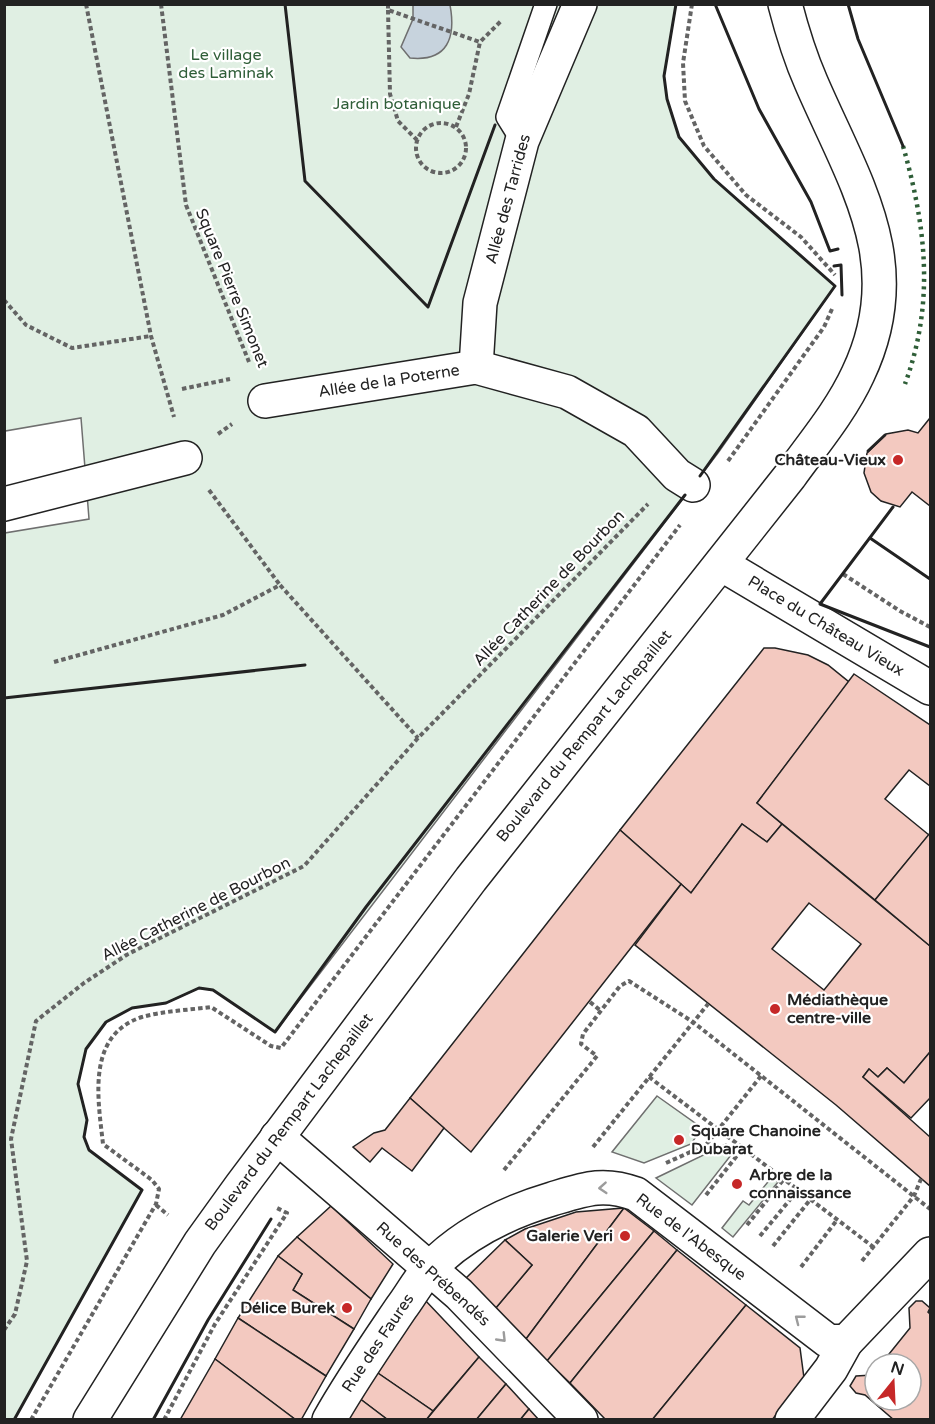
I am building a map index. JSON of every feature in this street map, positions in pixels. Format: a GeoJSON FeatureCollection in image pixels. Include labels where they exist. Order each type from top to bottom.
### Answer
{"type":"FeatureCollection","features":[{"type":"Feature","properties":{"kind":"street","name":"Allée des Tarrides"},"geometry":{"type":"LineString","coordinates":[[476,367],[480,303],[522,141],[580,4]]}},
{"type":"Feature","properties":{"kind":"street","name":"Boulevard du Rempart Lachepaillet"},"geometry":{"type":"LineString","coordinates":[[90,1419],[200,1243],[277,1137],[471,879],[790,476],[841,403],[858,374],[880,299],[879,264],[864,198],[810,80],[784,4]]}},
{"type":"Feature","properties":{"kind":"street","name":"Allée de la Poterne"},"geometry":{"type":"LineString","coordinates":[[260,388],[476,367],[567,392],[636,431],[697,477]]}},
{"type":"Feature","properties":{"kind":"street"},"geometry":{"type":"LineString","coordinates":[[4,504],[185,458]]}},
{"type":"Feature","properties":{"kind":"street","name":"Place du Château Vieux"},"geometry":{"type":"LineString","coordinates":[[721,564],[930,688]]}},
{"type":"Feature","properties":{"kind":"street","name":"Rue des Prébendés"},"geometry":{"type":"LineString","coordinates":[[277,1137],[459,1294],[581,1419]]}},
{"type":"Feature","properties":{"kind":"street","name":"Rue de l'Abesque"},"geometry":{"type":"LineString","coordinates":[[430,1268],[465,1239],[498,1219],[552,1199],[589,1189],[615,1187],[636,1194],[828,1341],[846,1342]]}},
{"type":"Feature","properties":{"kind":"street"},"geometry":{"type":"LineString","coordinates":[[792,1419],[831,1369],[846,1342],[921,1265]]}},
{"type":"Feature","properties":{"kind":"street","name":"Rue des Faures"},"geometry":{"type":"LineString","coordinates":[[329,1419],[354,1376],[430,1268]]}},
{"type":"Feature","properties":{"kind":"lane"},"geometry":{"type":"LineString","coordinates":[[522,141],[507,117],[546,4]]}},
{"type":"Feature","properties":{"kind":"path"},"geometry":{"type":"LineString","coordinates":[[86,4],[151,336],[185,458],[280,585],[418,738]]}},
{"type":"Feature","properties":{"kind":"path","name":"Square Pierre Simonet"},"geometry":{"type":"LineString","coordinates":[[161,4],[186,205],[260,388]]}},
{"type":"Feature","properties":{"kind":"path"},"geometry":{"type":"LineString","coordinates":[[692,4],[683,63],[685,101],[704,146],[746,195],[801,237],[840,280]]}},
{"type":"Feature","properties":{"kind":"path"},"geometry":{"type":"LineString","coordinates":[[388,7],[400,14],[462,33],[480,42]]}},
{"type":"Feature","properties":{"kind":"path"},"geometry":{"type":"LineString","coordinates":[[388,7],[390,94],[399,121],[417,140]]}},
{"type":"Feature","properties":{"kind":"path"},"geometry":{"type":"LineString","coordinates":[[456,127],[469,94],[480,42],[502,20],[505,12]]}},
{"type":"Feature","properties":{"kind":"path"},"geometry":{"type":"LineString","coordinates":[[449,123],[463,133],[467,150],[460,166],[452,171],[436,172],[421,163],[415,148],[417,140],[426,127],[449,123]]}},
{"type":"Feature","properties":{"kind":"path"},"geometry":{"type":"LineString","coordinates":[[4,300],[26,324],[72,348],[151,336]]}},
{"type":"Feature","properties":{"kind":"path","name":"Allée Catherine de Bourbon"},"geometry":{"type":"LineString","coordinates":[[4,1330],[15,1314],[27,1261],[11,1139],[36,1021],[84,983],[128,954],[304,867],[418,738],[697,477],[824,327],[836,300]]}},
{"type":"Feature","properties":{"kind":"path"},"geometry":{"type":"LineString","coordinates":[[185,458],[260,388]]}},
{"type":"Feature","properties":{"kind":"path"},"geometry":{"type":"LineString","coordinates":[[182,389],[260,388]]}},
{"type":"Feature","properties":{"kind":"path"},"geometry":{"type":"LineString","coordinates":[[32,1419],[156,1204],[159,1189],[152,1180],[103,1144],[97,1084],[103,1054],[114,1036],[126,1024],[144,1017],[211,1007],[271,1046],[281,1048],[685,518]]}},
{"type":"Feature","properties":{"kind":"path"},"geometry":{"type":"LineString","coordinates":[[843,574],[900,611],[930,627]]}},
{"type":"Feature","properties":{"kind":"path"},"geometry":{"type":"LineString","coordinates":[[54,662],[224,615],[280,585]]}},
{"type":"Feature","properties":{"kind":"path"},"geometry":{"type":"LineString","coordinates":[[503,1170],[597,1056],[581,1044],[583,1034],[620,986],[628,981],[642,992],[693,1022],[930,1209]]}},
{"type":"Feature","properties":{"kind":"path"},"geometry":{"type":"LineString","coordinates":[[590,1002],[601,1011]]}},
{"type":"Feature","properties":{"kind":"path"},"geometry":{"type":"LineString","coordinates":[[552,1199],[708,1004]]}},
{"type":"Feature","properties":{"kind":"path"},"geometry":{"type":"LineString","coordinates":[[615,1187],[706,1145],[761,1076]]}},
{"type":"Feature","properties":{"kind":"path"},"geometry":{"type":"LineString","coordinates":[[649,1077],[873,1247],[921,1265]]}},
{"type":"Feature","properties":{"kind":"path"},"geometry":{"type":"LineString","coordinates":[[680,1228],[743,1148]]}},
{"type":"Feature","properties":{"kind":"path"},"geometry":{"type":"LineString","coordinates":[[733,1269],[784,1179]]}},
{"type":"Feature","properties":{"kind":"path"},"geometry":{"type":"LineString","coordinates":[[858,1265],[914,1196],[921,1179]]}},
{"type":"Feature","properties":{"kind":"path"},"geometry":{"type":"LineString","coordinates":[[733,1269],[798,1190]]}},
{"type":"Feature","properties":{"kind":"path"},"geometry":{"type":"LineString","coordinates":[[733,1269],[810,1200]]}},
{"type":"Feature","properties":{"kind":"path"},"geometry":{"type":"LineString","coordinates":[[164,1419],[215,1324],[287,1213],[269,1204]]}},
{"type":"Feature","properties":{"kind":"path"},"geometry":{"type":"LineString","coordinates":[[775,1301],[837,1220]]}},
{"type":"Feature","properties":{"kind":"path"},"geometry":{"type":"LineString","coordinates":[[45,1395],[52,1399]]}},
{"type":"Feature","properties":{"kind":"green space"},"geometry":{"type":"Polygon","coordinates":[[[5,5],[676,5],[664,76],[667,99],[679,137],[714,179],[835,286],[718,453],[275,1032],[213,990],[199,988],[166,1003],[132,1008],[106,1022],[86,1049],[78,1084],[87,1120],[84,1137],[89,1150],[142,1190],[14,1420],[4,1419],[5,533],[89,519],[81,418],[5,431],[5,5]]]}},
{"type":"Feature","properties":{"kind":"green space"},"geometry":{"type":"Polygon","coordinates":[[[657,1096],[702,1128],[691,1144],[644,1163],[612,1152],[657,1096]]]}},
{"type":"Feature","properties":{"kind":"green space"},"geometry":{"type":"Polygon","coordinates":[[[726,1144],[735,1150],[692,1205],[656,1178],[726,1144]]]}},
{"type":"Feature","properties":{"kind":"green space"},"geometry":{"type":"Polygon","coordinates":[[[772,1177],[778,1182],[733,1237],[722,1228],[743,1201],[749,1205],[772,1177]]]}},
{"type":"Feature","properties":{"kind":"shaded area"},"geometry":{"type":"Polygon","coordinates":[[[413,5],[450,5],[452,27],[450,37],[441,51],[433,56],[410,58],[401,47],[413,19],[413,5]]]}},
{"type":"Feature","properties":{"kind":"building","name":"Château-Vieux"},"geometry":{"type":"Polygon","coordinates":[[[930,418],[930,506],[912,492],[900,507],[881,501],[871,492],[864,473],[867,453],[886,434],[908,430],[918,433],[930,418]]]}},
{"type":"Feature","properties":{"kind":"building"},"geometry":{"type":"Polygon","coordinates":[[[764,648],[808,655],[828,665],[849,682],[757,803],[782,824],[767,842],[742,824],[691,893],[620,830],[764,648]]]}},
{"type":"Feature","properties":{"kind":"building"},"geometry":{"type":"Polygon","coordinates":[[[854,674],[930,725],[930,786],[909,770],[885,799],[929,835],[875,900],[757,803],[854,674]]]}},
{"type":"Feature","properties":{"kind":"building"},"geometry":{"type":"Polygon","coordinates":[[[742,824],[767,842],[782,824],[930,946],[930,1052],[904,1083],[887,1068],[878,1077],[869,1069],[863,1077],[930,1137],[930,1186],[836,1105],[635,945],[681,884],[691,893],[742,824]],[[809,903],[772,949],[824,990],[861,944],[809,903]]]}},
{"type":"Feature","properties":{"kind":"building"},"geometry":{"type":"Polygon","coordinates":[[[620,830],[681,884],[471,1152],[410,1098],[620,830]]]}},
{"type":"Feature","properties":{"kind":"building"},"geometry":{"type":"Polygon","coordinates":[[[930,833],[930,946],[875,900],[930,833]]]}},
{"type":"Feature","properties":{"kind":"building"},"geometry":{"type":"Polygon","coordinates":[[[930,1052],[930,1098],[911,1118],[863,1077],[869,1069],[878,1077],[887,1068],[904,1083],[930,1052]]]}},
{"type":"Feature","properties":{"kind":"building"},"geometry":{"type":"Polygon","coordinates":[[[410,1098],[444,1128],[412,1171],[382,1148],[370,1162],[353,1147],[374,1133],[385,1130],[410,1098]]]}},
{"type":"Feature","properties":{"kind":"building"},"geometry":{"type":"Polygon","coordinates":[[[331,1206],[393,1264],[371,1299],[297,1237],[331,1206]]]}},
{"type":"Feature","properties":{"kind":"building"},"geometry":{"type":"Polygon","coordinates":[[[624,1208],[526,1339],[495,1309],[532,1265],[505,1240],[525,1229],[576,1212],[624,1208]]]}},
{"type":"Feature","properties":{"kind":"building"},"geometry":{"type":"Polygon","coordinates":[[[624,1208],[654,1231],[547,1361],[526,1339],[624,1208]]]}},
{"type":"Feature","properties":{"kind":"building"},"geometry":{"type":"Polygon","coordinates":[[[654,1231],[677,1250],[570,1383],[547,1361],[654,1231]]]}},
{"type":"Feature","properties":{"kind":"building"},"geometry":{"type":"Polygon","coordinates":[[[297,1237],[371,1299],[354,1329],[293,1290],[302,1274],[278,1256],[297,1237]]]}},
{"type":"Feature","properties":{"kind":"building"},"geometry":{"type":"Polygon","coordinates":[[[505,1240],[532,1265],[495,1309],[465,1279],[505,1240]]]}},
{"type":"Feature","properties":{"kind":"building"},"geometry":{"type":"Polygon","coordinates":[[[677,1250],[746,1305],[652,1420],[606,1420],[570,1383],[677,1250]]]}},
{"type":"Feature","properties":{"kind":"building"},"geometry":{"type":"Polygon","coordinates":[[[278,1256],[302,1274],[293,1290],[354,1329],[326,1376],[238,1318],[278,1256]]]}},
{"type":"Feature","properties":{"kind":"building"},"geometry":{"type":"Polygon","coordinates":[[[424,1299],[479,1357],[433,1411],[372,1369],[424,1299]]]}},
{"type":"Feature","properties":{"kind":"building"},"geometry":{"type":"Polygon","coordinates":[[[916,1301],[922,1301],[930,1308],[928,1312],[930,1314],[930,1420],[894,1420],[885,1412],[923,1412],[923,1352],[891,1352],[910,1328],[909,1308],[916,1301]]]}},
{"type":"Feature","properties":{"kind":"building"},"geometry":{"type":"Polygon","coordinates":[[[746,1305],[800,1348],[804,1378],[772,1420],[652,1420],[746,1305]]]}},
{"type":"Feature","properties":{"kind":"building"},"geometry":{"type":"Polygon","coordinates":[[[238,1318],[326,1376],[301,1420],[296,1420],[215,1359],[238,1318]]]}},
{"type":"Feature","properties":{"kind":"building"},"geometry":{"type":"Polygon","coordinates":[[[479,1357],[506,1384],[476,1420],[426,1420],[479,1357]]]}},
{"type":"Feature","properties":{"kind":"building"},"geometry":{"type":"Polygon","coordinates":[[[215,1359],[296,1420],[180,1420],[215,1359]]]}},
{"type":"Feature","properties":{"kind":"building"},"geometry":{"type":"Polygon","coordinates":[[[372,1369],[433,1411],[426,1420],[388,1420],[355,1395],[372,1369]]]}},
{"type":"Feature","properties":{"kind":"building"},"geometry":{"type":"Polygon","coordinates":[[[856,1376],[863,1376],[863,1395],[856,1393],[850,1386],[856,1376]]]}},
{"type":"Feature","properties":{"kind":"building"},"geometry":{"type":"Polygon","coordinates":[[[506,1384],[529,1409],[520,1420],[476,1420],[506,1384]]]}},
{"type":"Feature","properties":{"kind":"building"},"geometry":{"type":"Polygon","coordinates":[[[355,1395],[388,1420],[340,1420],[355,1395]]]}},
{"type":"Feature","properties":{"kind":"building"},"geometry":{"type":"Polygon","coordinates":[[[529,1409],[539,1420],[520,1420],[529,1409]]]}},
{"type":"Feature","properties":{"kind":"hedge"},"geometry":{"type":"LineString","coordinates":[[903,146],[917,206],[924,265],[921,324],[905,384]]}},
{"type":"Feature","properties":{"kind":"wall"},"geometry":{"type":"LineString","coordinates":[[285,4],[305,181],[428,307],[495,125]]}},
{"type":"Feature","properties":{"kind":"wall"},"geometry":{"type":"LineString","coordinates":[[676,4],[664,76],[667,99],[679,137],[714,179],[835,286],[700,476]]}},
{"type":"Feature","properties":{"kind":"wall"},"geometry":{"type":"LineString","coordinates":[[715,4],[759,109],[811,202],[830,251],[838,249]]}},
{"type":"Feature","properties":{"kind":"wall"},"geometry":{"type":"LineString","coordinates":[[848,4],[858,39],[903,146]]}},
{"type":"Feature","properties":{"kind":"wall"},"geometry":{"type":"LineString","coordinates":[[834,266],[841,265],[842,295]]}},
{"type":"Feature","properties":{"kind":"wall"},"geometry":{"type":"LineString","coordinates":[[868,451],[885,435]]}},
{"type":"Feature","properties":{"kind":"wall"},"geometry":{"type":"LineString","coordinates":[[14,1420],[142,1190],[89,1150],[84,1137],[87,1120],[78,1084],[86,1049],[106,1022],[132,1008],[166,1003],[199,988],[213,990],[275,1032],[366,907],[685,495]]}},
{"type":"Feature","properties":{"kind":"wall"},"geometry":{"type":"LineString","coordinates":[[893,507],[820,604],[930,647]]}},
{"type":"Feature","properties":{"kind":"wall"},"geometry":{"type":"LineString","coordinates":[[870,538],[930,579]]}},
{"type":"Feature","properties":{"kind":"wall"},"geometry":{"type":"LineString","coordinates":[[4,698],[305,665]]}},
{"type":"Feature","properties":{"kind":"wall"},"geometry":{"type":"LineString","coordinates":[[153,1420],[208,1320],[271,1219]]}},
{"type":"Feature","properties":{"kind":"place","name":"Château-Vieux"},"geometry":{"type":"Point","coordinates":[898,460]}},
{"type":"Feature","properties":{"kind":"place","name":"Médiathèque centre-ville"},"geometry":{"type":"Point","coordinates":[775,1009]}},
{"type":"Feature","properties":{"kind":"place","name":"Square Chanoine Dubarat"},"geometry":{"type":"Point","coordinates":[679,1140]}},
{"type":"Feature","properties":{"kind":"place","name":"Arbre de la connaissance"},"geometry":{"type":"Point","coordinates":[737,1184]}},
{"type":"Feature","properties":{"kind":"place","name":"Galerie Veri"},"geometry":{"type":"Point","coordinates":[625,1236]}},
{"type":"Feature","properties":{"kind":"place","name":"Délice Burek"},"geometry":{"type":"Point","coordinates":[347,1308]}},
{"type":"Feature","properties":{"kind":"park label","name":"Le village des Laminak"},"geometry":{"type":"Point","coordinates":[226,64]}},
{"type":"Feature","properties":{"kind":"park label","name":"Jardin botanique"},"geometry":{"type":"Point","coordinates":[397,104]}}]}
